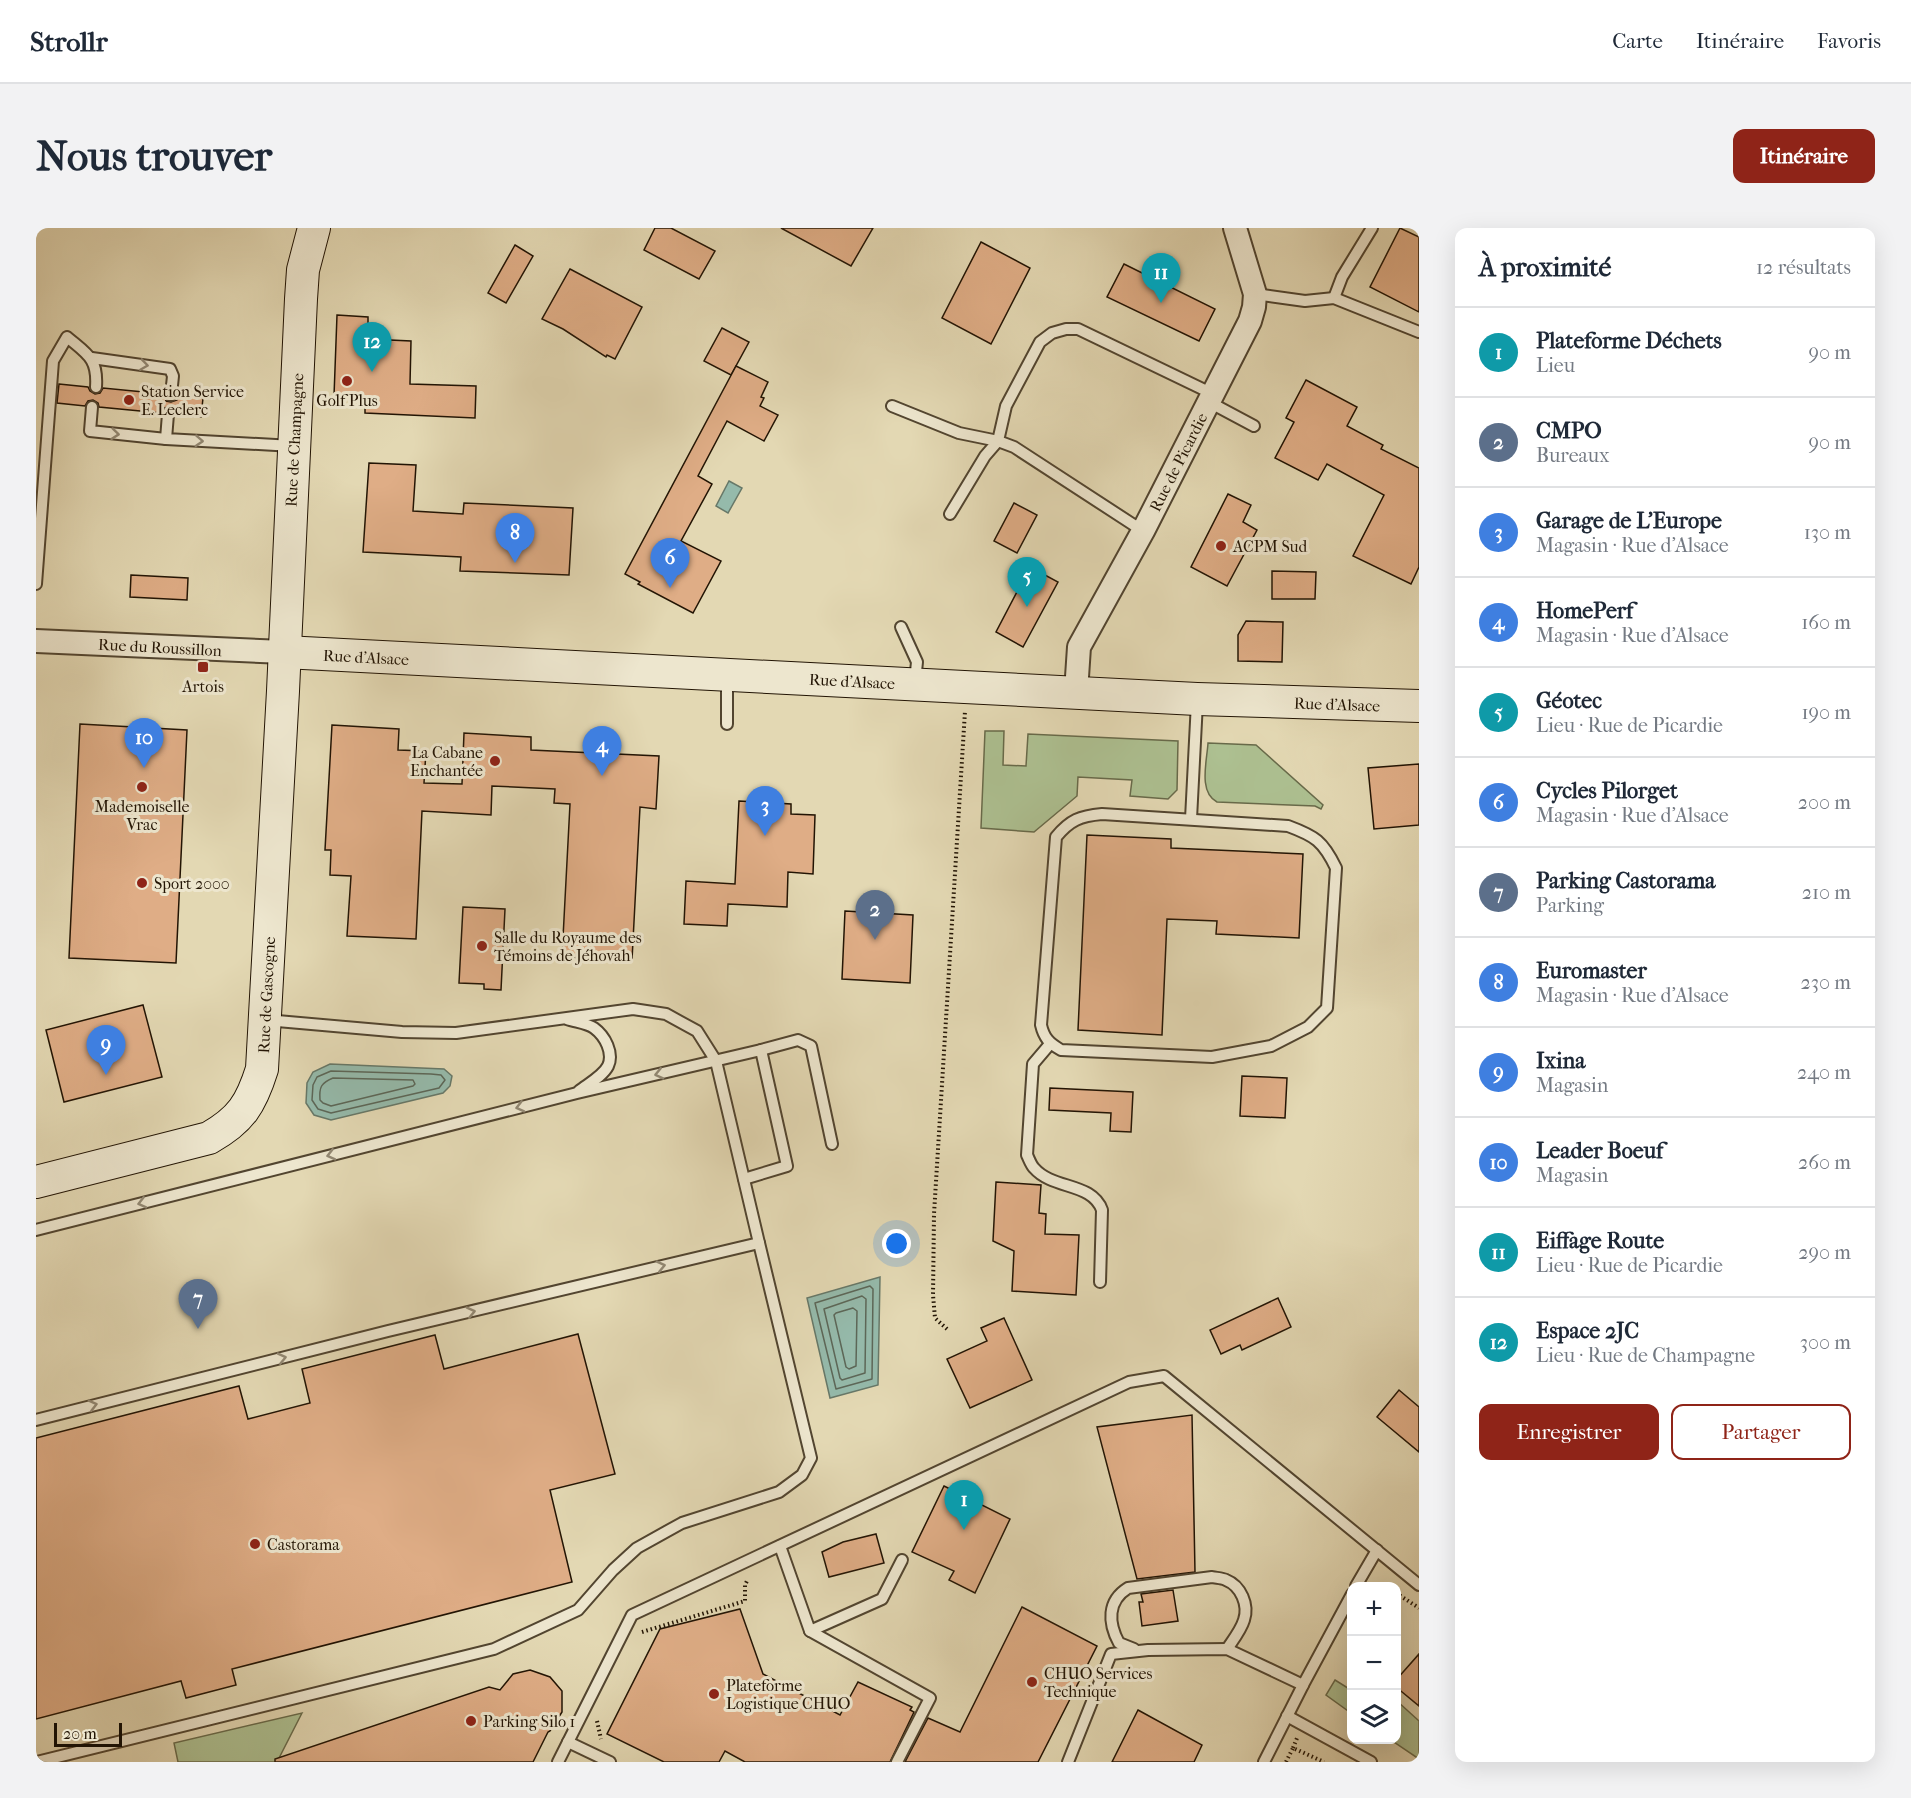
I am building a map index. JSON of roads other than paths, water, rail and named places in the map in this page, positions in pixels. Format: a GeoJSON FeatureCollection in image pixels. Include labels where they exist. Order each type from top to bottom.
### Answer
{"type":"FeatureCollection","features":[{"type":"Feature","properties":{"kind":"street","name":"Rue de Champagne"},"geometry":{"type":"LineString","coordinates":[[284,652],[303,270],[314,228]]}},
{"type":"Feature","properties":{"kind":"street","name":"Rue de Picardie"},"geometry":{"type":"LineString","coordinates":[[1076,692],[1079,648],[1143,531],[1250,321],[1255,294],[1235,228]]}},
{"type":"Feature","properties":{"kind":"street","name":"Rue du Roussillon"},"geometry":{"type":"LineString","coordinates":[[36,641],[284,652]]}},
{"type":"Feature","properties":{"kind":"street","name":"Rue d'Alsace"},"geometry":{"type":"LineString","coordinates":[[284,652],[346,657],[727,674],[1197,699],[1419,706]]}},
{"type":"Feature","properties":{"kind":"street","name":"Rue de Gascogne"},"geometry":{"type":"LineString","coordinates":[[36,1182],[209,1138],[222,1131],[242,1113],[256,1086],[262,1069],[266,1020],[284,652]]}},
{"type":"Feature","properties":{"kind":"lane"},"geometry":{"type":"LineString","coordinates":[[1334,298],[1342,277],[1372,228]]}},
{"type":"Feature","properties":{"kind":"lane"},"geometry":{"type":"LineString","coordinates":[[1255,294],[1305,301],[1334,298],[1419,332]]}},
{"type":"Feature","properties":{"kind":"lane"},"geometry":{"type":"LineString","coordinates":[[950,514],[998,441],[1006,406],[1040,342],[1052,333],[1066,329],[1078,329],[1211,398],[1254,426]]}},
{"type":"Feature","properties":{"kind":"lane"},"geometry":{"type":"LineString","coordinates":[[37,583],[53,360],[67,337],[92,358],[97,373],[96,387]]}},
{"type":"Feature","properties":{"kind":"lane"},"geometry":{"type":"LineString","coordinates":[[92,358],[170,369],[173,376],[171,395]]}},
{"type":"Feature","properties":{"kind":"lane"},"geometry":{"type":"LineString","coordinates":[[892,406],[959,433],[998,441],[1014,447],[1143,531]]}},
{"type":"Feature","properties":{"kind":"lane"},"geometry":{"type":"LineString","coordinates":[[92,407],[90,431],[166,439],[294,447]]}},
{"type":"Feature","properties":{"kind":"lane"},"geometry":{"type":"LineString","coordinates":[[166,439],[168,414]]}},
{"type":"Feature","properties":{"kind":"lane"},"geometry":{"type":"LineString","coordinates":[[901,627],[917,662],[915,684]]}},
{"type":"Feature","properties":{"kind":"lane"},"geometry":{"type":"LineString","coordinates":[[727,674],[727,724]]}},
{"type":"Feature","properties":{"kind":"lane"},"geometry":{"type":"LineString","coordinates":[[1191,819],[1197,699]]}},
{"type":"Feature","properties":{"kind":"lane"},"geometry":{"type":"LineString","coordinates":[[1085,815],[1191,819],[1288,826],[1310,834],[1327,849],[1336,868],[1327,1008],[1308,1027],[1271,1046],[1212,1057],[1061,1050],[1050,1044],[1043,1035],[1041,1025],[1056,837],[1067,824],[1085,815]]}},
{"type":"Feature","properties":{"kind":"lane"},"geometry":{"type":"LineString","coordinates":[[37,1762],[494,1649],[578,1610],[613,1570],[637,1548],[682,1523],[779,1492],[802,1475],[811,1458],[716,1061],[696,1031],[666,1014],[633,1009],[456,1033],[402,1032],[266,1020]]}},
{"type":"Feature","properties":{"kind":"lane"},"geometry":{"type":"LineString","coordinates":[[564,1019],[594,1028],[605,1039],[610,1052],[608,1066],[577,1093]]}},
{"type":"Feature","properties":{"kind":"lane"},"geometry":{"type":"LineString","coordinates":[[36,1230],[577,1093],[798,1040],[811,1046],[832,1144]]}},
{"type":"Feature","properties":{"kind":"lane"},"geometry":{"type":"LineString","coordinates":[[1050,1044],[1033,1064],[1027,1155],[1034,1168],[1052,1182],[1088,1193],[1098,1201],[1102,1210],[1100,1282]]}},
{"type":"Feature","properties":{"kind":"lane"},"geometry":{"type":"LineString","coordinates":[[744,1179],[787,1166],[761,1050]]}},
{"type":"Feature","properties":{"kind":"lane"},"geometry":{"type":"LineString","coordinates":[[36,1420],[388,1331],[759,1243]]}},
{"type":"Feature","properties":{"kind":"lane"},"geometry":{"type":"LineString","coordinates":[[558,1762],[632,1615],[1129,1382],[1164,1377],[1419,1585]]}},
{"type":"Feature","properties":{"kind":"lane"},"geometry":{"type":"LineString","coordinates":[[780,1546],[810,1631],[930,1698],[897,1762]]}},
{"type":"Feature","properties":{"kind":"lane"},"geometry":{"type":"LineString","coordinates":[[1359,1582],[1377,1550]]}},
{"type":"Feature","properties":{"kind":"lane"},"geometry":{"type":"LineString","coordinates":[[810,1631],[882,1599],[902,1560]]}},
{"type":"Feature","properties":{"kind":"lane"},"geometry":{"type":"LineString","coordinates":[[1148,1650],[1127,1648],[1119,1643],[1114,1633],[1111,1612],[1114,1601],[1120,1593],[1128,1588],[1212,1577],[1226,1579],[1236,1586],[1245,1606],[1245,1618],[1227,1649]]}},
{"type":"Feature","properties":{"kind":"lane"},"geometry":{"type":"LineString","coordinates":[[1264,1762],[1347,1603]]}},
{"type":"Feature","properties":{"kind":"lane"},"geometry":{"type":"LineString","coordinates":[[1068,1762],[1111,1654],[1148,1650],[1227,1649],[1303,1685]]}},
{"type":"Feature","properties":{"kind":"lane"},"geometry":{"type":"LineString","coordinates":[[1287,1716],[1371,1762]]}},
{"type":"Feature","properties":{"kind":"lane"},"geometry":{"type":"LineString","coordinates":[[568,1742],[610,1762]]}},
{"type":"Feature","properties":{"kind":"water"},"geometry":{"type":"Polygon","coordinates":[[[729,481],[742,488],[728,513],[716,506],[729,481]]]}},
{"type":"Feature","properties":{"kind":"water"},"geometry":{"type":"Polygon","coordinates":[[[330,1064],[444,1069],[452,1076],[450,1086],[443,1093],[331,1120],[314,1115],[306,1103],[307,1083],[313,1072],[330,1064]]]}},
{"type":"Feature","properties":{"kind":"water"},"geometry":{"type":"Polygon","coordinates":[[[880,1277],[878,1385],[830,1398],[807,1298],[880,1277]]]}},
{"type":"Feature","properties":{"kind":"place","name":"Eiffage Route"},"geometry":{"type":"Point","coordinates":[1161,303]}},
{"type":"Feature","properties":{"kind":"place","name":"Espace 2JC"},"geometry":{"type":"Point","coordinates":[372,372]}},
{"type":"Feature","properties":{"kind":"place","name":"Golf Plus"},"geometry":{"type":"Point","coordinates":[347,381]}},
{"type":"Feature","properties":{"kind":"place","name":"Station Service E. Leclerc"},"geometry":{"type":"Point","coordinates":[129,400]}},
{"type":"Feature","properties":{"kind":"place","name":"ACPM Sud"},"geometry":{"type":"Point","coordinates":[1221,546]}},
{"type":"Feature","properties":{"kind":"place","name":"Euromaster"},"geometry":{"type":"Point","coordinates":[515,563]}},
{"type":"Feature","properties":{"kind":"place","name":"Cycles Pilorget"},"geometry":{"type":"Point","coordinates":[670,588]}},
{"type":"Feature","properties":{"kind":"place","name":"Géotec"},"geometry":{"type":"Point","coordinates":[1027,607]}},
{"type":"Feature","properties":{"kind":"place","name":"Artois"},"geometry":{"type":"Point","coordinates":[203,667]}},
{"type":"Feature","properties":{"kind":"place","name":"La Cabane Enchantée"},"geometry":{"type":"Point","coordinates":[495,761]}},
{"type":"Feature","properties":{"kind":"place","name":"Leader Boeuf"},"geometry":{"type":"Point","coordinates":[144,768]}},
{"type":"Feature","properties":{"kind":"place","name":"HomePerf"},"geometry":{"type":"Point","coordinates":[602,776]}},
{"type":"Feature","properties":{"kind":"place","name":"Mademoiselle Vrac"},"geometry":{"type":"Point","coordinates":[142,787]}},
{"type":"Feature","properties":{"kind":"place","name":"Garage de L'Europe"},"geometry":{"type":"Point","coordinates":[765,836]}},
{"type":"Feature","properties":{"kind":"place","name":"Sport 2000"},"geometry":{"type":"Point","coordinates":[142,883]}},
{"type":"Feature","properties":{"kind":"place","name":"CMPO"},"geometry":{"type":"Point","coordinates":[875,940]}},
{"type":"Feature","properties":{"kind":"place","name":"Salle du Royaume des Témoins de Jéhovah"},"geometry":{"type":"Point","coordinates":[482,946]}},
{"type":"Feature","properties":{"kind":"place","name":"Ixina"},"geometry":{"type":"Point","coordinates":[106,1075]}},
{"type":"Feature","properties":{"kind":"place","name":"Parking Castorama"},"geometry":{"type":"Point","coordinates":[198,1329]}},
{"type":"Feature","properties":{"kind":"place","name":"Plateforme Déchets"},"geometry":{"type":"Point","coordinates":[964,1530]}},
{"type":"Feature","properties":{"kind":"place","name":"Castorama"},"geometry":{"type":"Point","coordinates":[255,1544]}},
{"type":"Feature","properties":{"kind":"place","name":"CHUO Services Technique"},"geometry":{"type":"Point","coordinates":[1032,1682]}},
{"type":"Feature","properties":{"kind":"place","name":"Plateforme Logistique CHUO"},"geometry":{"type":"Point","coordinates":[714,1694]}},
{"type":"Feature","properties":{"kind":"place","name":"Parking Silo 1"},"geometry":{"type":"Point","coordinates":[471,1721]}}]}
